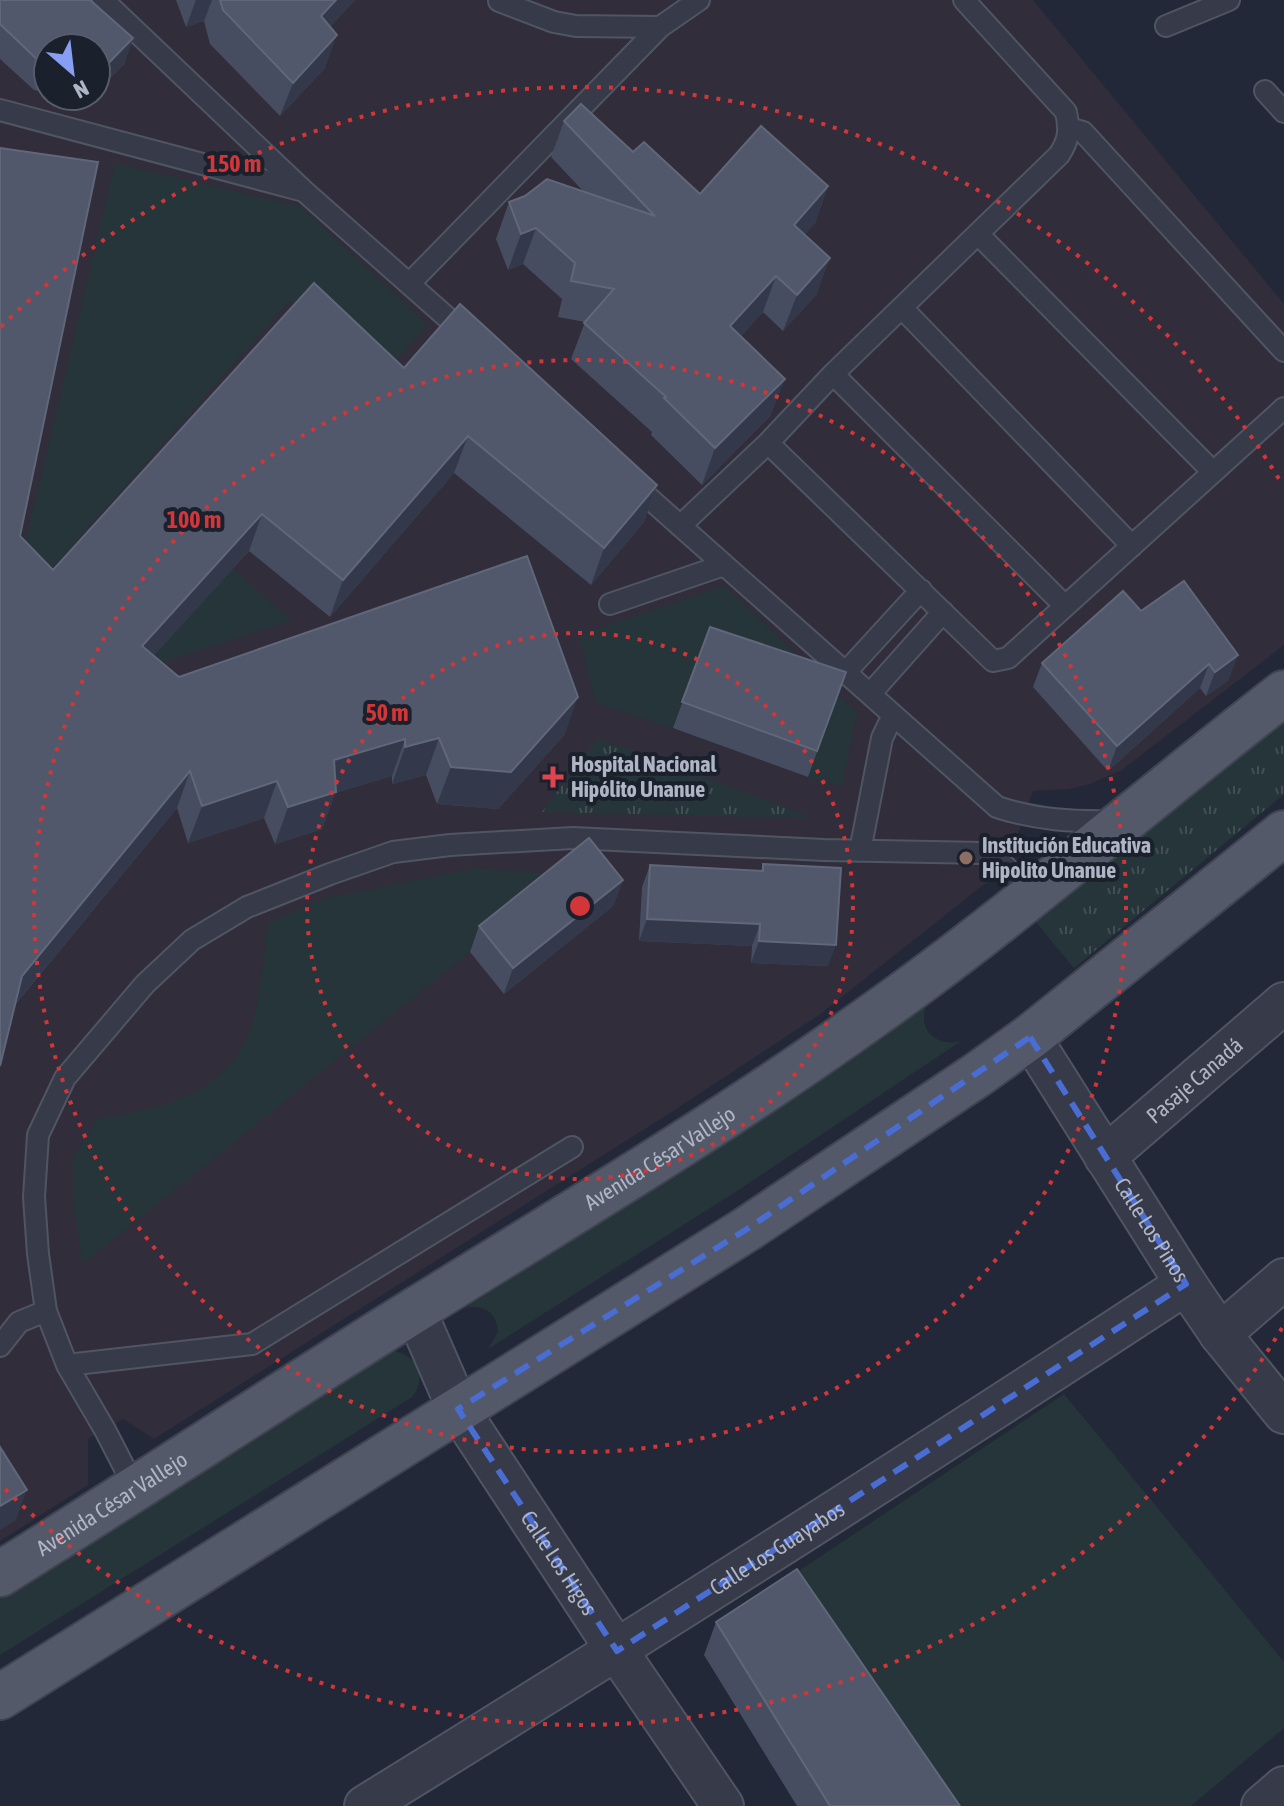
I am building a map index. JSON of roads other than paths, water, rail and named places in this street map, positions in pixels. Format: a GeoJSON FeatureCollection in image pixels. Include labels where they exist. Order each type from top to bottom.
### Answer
{"type":"FeatureCollection","features":[{"type":"Feature","properties":{"kind":"main road","name":"Avenida César Vallejo"},"geometry":{"type":"LineString","coordinates":[[0,1574],[415,1310],[630,1179],[859,1026],[1125,821],[1284,693]]}},
{"type":"Feature","properties":{"kind":"main road"},"geometry":{"type":"LineString","coordinates":[[0,1697],[747,1229],[1030,1037],[1284,833]]}},
{"type":"Feature","properties":{"kind":"street","name":"Pasaje Canadá"},"geometry":{"type":"LineString","coordinates":[[1105,1157],[1284,1003]]}},
{"type":"Feature","properties":{"kind":"street","name":"Calle Los Pinos"},"geometry":{"type":"LineString","coordinates":[[1030,1037],[1186,1284],[1220,1334],[1284,1413]]}},
{"type":"Feature","properties":{"kind":"street"},"geometry":{"type":"LineString","coordinates":[[1220,1334],[1284,1279]]}},
{"type":"Feature","properties":{"kind":"street","name":"Calle Los Guayabos"},"geometry":{"type":"LineString","coordinates":[[366,1806],[925,1455],[1186,1284]]}},
{"type":"Feature","properties":{"kind":"street","name":"Calle Los Higos"},"geometry":{"type":"LineString","coordinates":[[415,1310],[458,1409],[723,1806]]}},
{"type":"Feature","properties":{"kind":"street"},"geometry":{"type":"LineString","coordinates":[[1262,1806],[1284,1787]]}},
{"type":"Feature","properties":{"kind":"lane"},"geometry":{"type":"LineString","coordinates":[[103,0],[304,191],[480,347]]}},
{"type":"Feature","properties":{"kind":"lane"},"geometry":{"type":"LineString","coordinates":[[409,284],[660,27],[699,0]]}},
{"type":"Feature","properties":{"kind":"lane"},"geometry":{"type":"LineString","coordinates":[[680,526],[979,235],[1059,155],[1067,143],[1069,128],[1066,112],[964,0]]}},
{"type":"Feature","properties":{"kind":"lane"},"geometry":{"type":"LineString","coordinates":[[1166,26],[1229,0]]}},
{"type":"Feature","properties":{"kind":"lane"},"geometry":{"type":"LineString","coordinates":[[499,1],[554,22],[576,26],[660,27]]}},
{"type":"Feature","properties":{"kind":"lane"},"geometry":{"type":"LineString","coordinates":[[1265,91],[1284,112]]}},
{"type":"Feature","properties":{"kind":"lane"},"geometry":{"type":"LineString","coordinates":[[0,110],[304,191]]}},
{"type":"Feature","properties":{"kind":"lane"},"geometry":{"type":"LineString","coordinates":[[1069,128],[1083,132],[1284,351]]}},
{"type":"Feature","properties":{"kind":"lane"},"geometry":{"type":"LineString","coordinates":[[979,235],[1213,472]]}},
{"type":"Feature","properties":{"kind":"lane"},"geometry":{"type":"LineString","coordinates":[[903,309],[1132,546]]}},
{"type":"Feature","properties":{"kind":"lane"},"geometry":{"type":"LineString","coordinates":[[833,374],[1065,606]]}},
{"type":"Feature","properties":{"kind":"lane"},"geometry":{"type":"LineString","coordinates":[[768,443],[993,661],[1008,658],[1284,408]]}},
{"type":"Feature","properties":{"kind":"lane"},"geometry":{"type":"LineString","coordinates":[[621,473],[997,807],[1024,816],[1070,822],[1125,821]]}},
{"type":"Feature","properties":{"kind":"lane"},"geometry":{"type":"LineString","coordinates":[[610,604],[724,565]]}},
{"type":"Feature","properties":{"kind":"lane"},"geometry":{"type":"LineString","coordinates":[[845,673],[921,590]]}},
{"type":"Feature","properties":{"kind":"lane"},"geometry":{"type":"LineString","coordinates":[[870,694],[943,612]]}},
{"type":"Feature","properties":{"kind":"lane"},"geometry":{"type":"LineString","coordinates":[[860,851],[882,738],[893,715]]}},
{"type":"Feature","properties":{"kind":"lane"},"geometry":{"type":"LineString","coordinates":[[136,1490],[67,1365],[46,1311],[34,1197],[38,1135],[65,1078],[145,984],[192,940],[247,907],[393,852],[450,845],[573,838],[860,851],[984,853],[1006,867],[1026,898]]}},
{"type":"Feature","properties":{"kind":"lane"},"geometry":{"type":"LineString","coordinates":[[67,1365],[252,1344],[572,1147]]}},
{"type":"Feature","properties":{"kind":"lane"},"geometry":{"type":"LineString","coordinates":[[0,1346],[19,1322],[46,1311]]}},
{"type":"Feature","properties":{"kind":"place","name":"Hospital Nacional Hipólito Unanue"},"geometry":{"type":"Point","coordinates":[553,777]}},
{"type":"Feature","properties":{"kind":"place","name":"Institución Educativa Hipolito Unanue"},"geometry":{"type":"Point","coordinates":[966,858]}}]}
